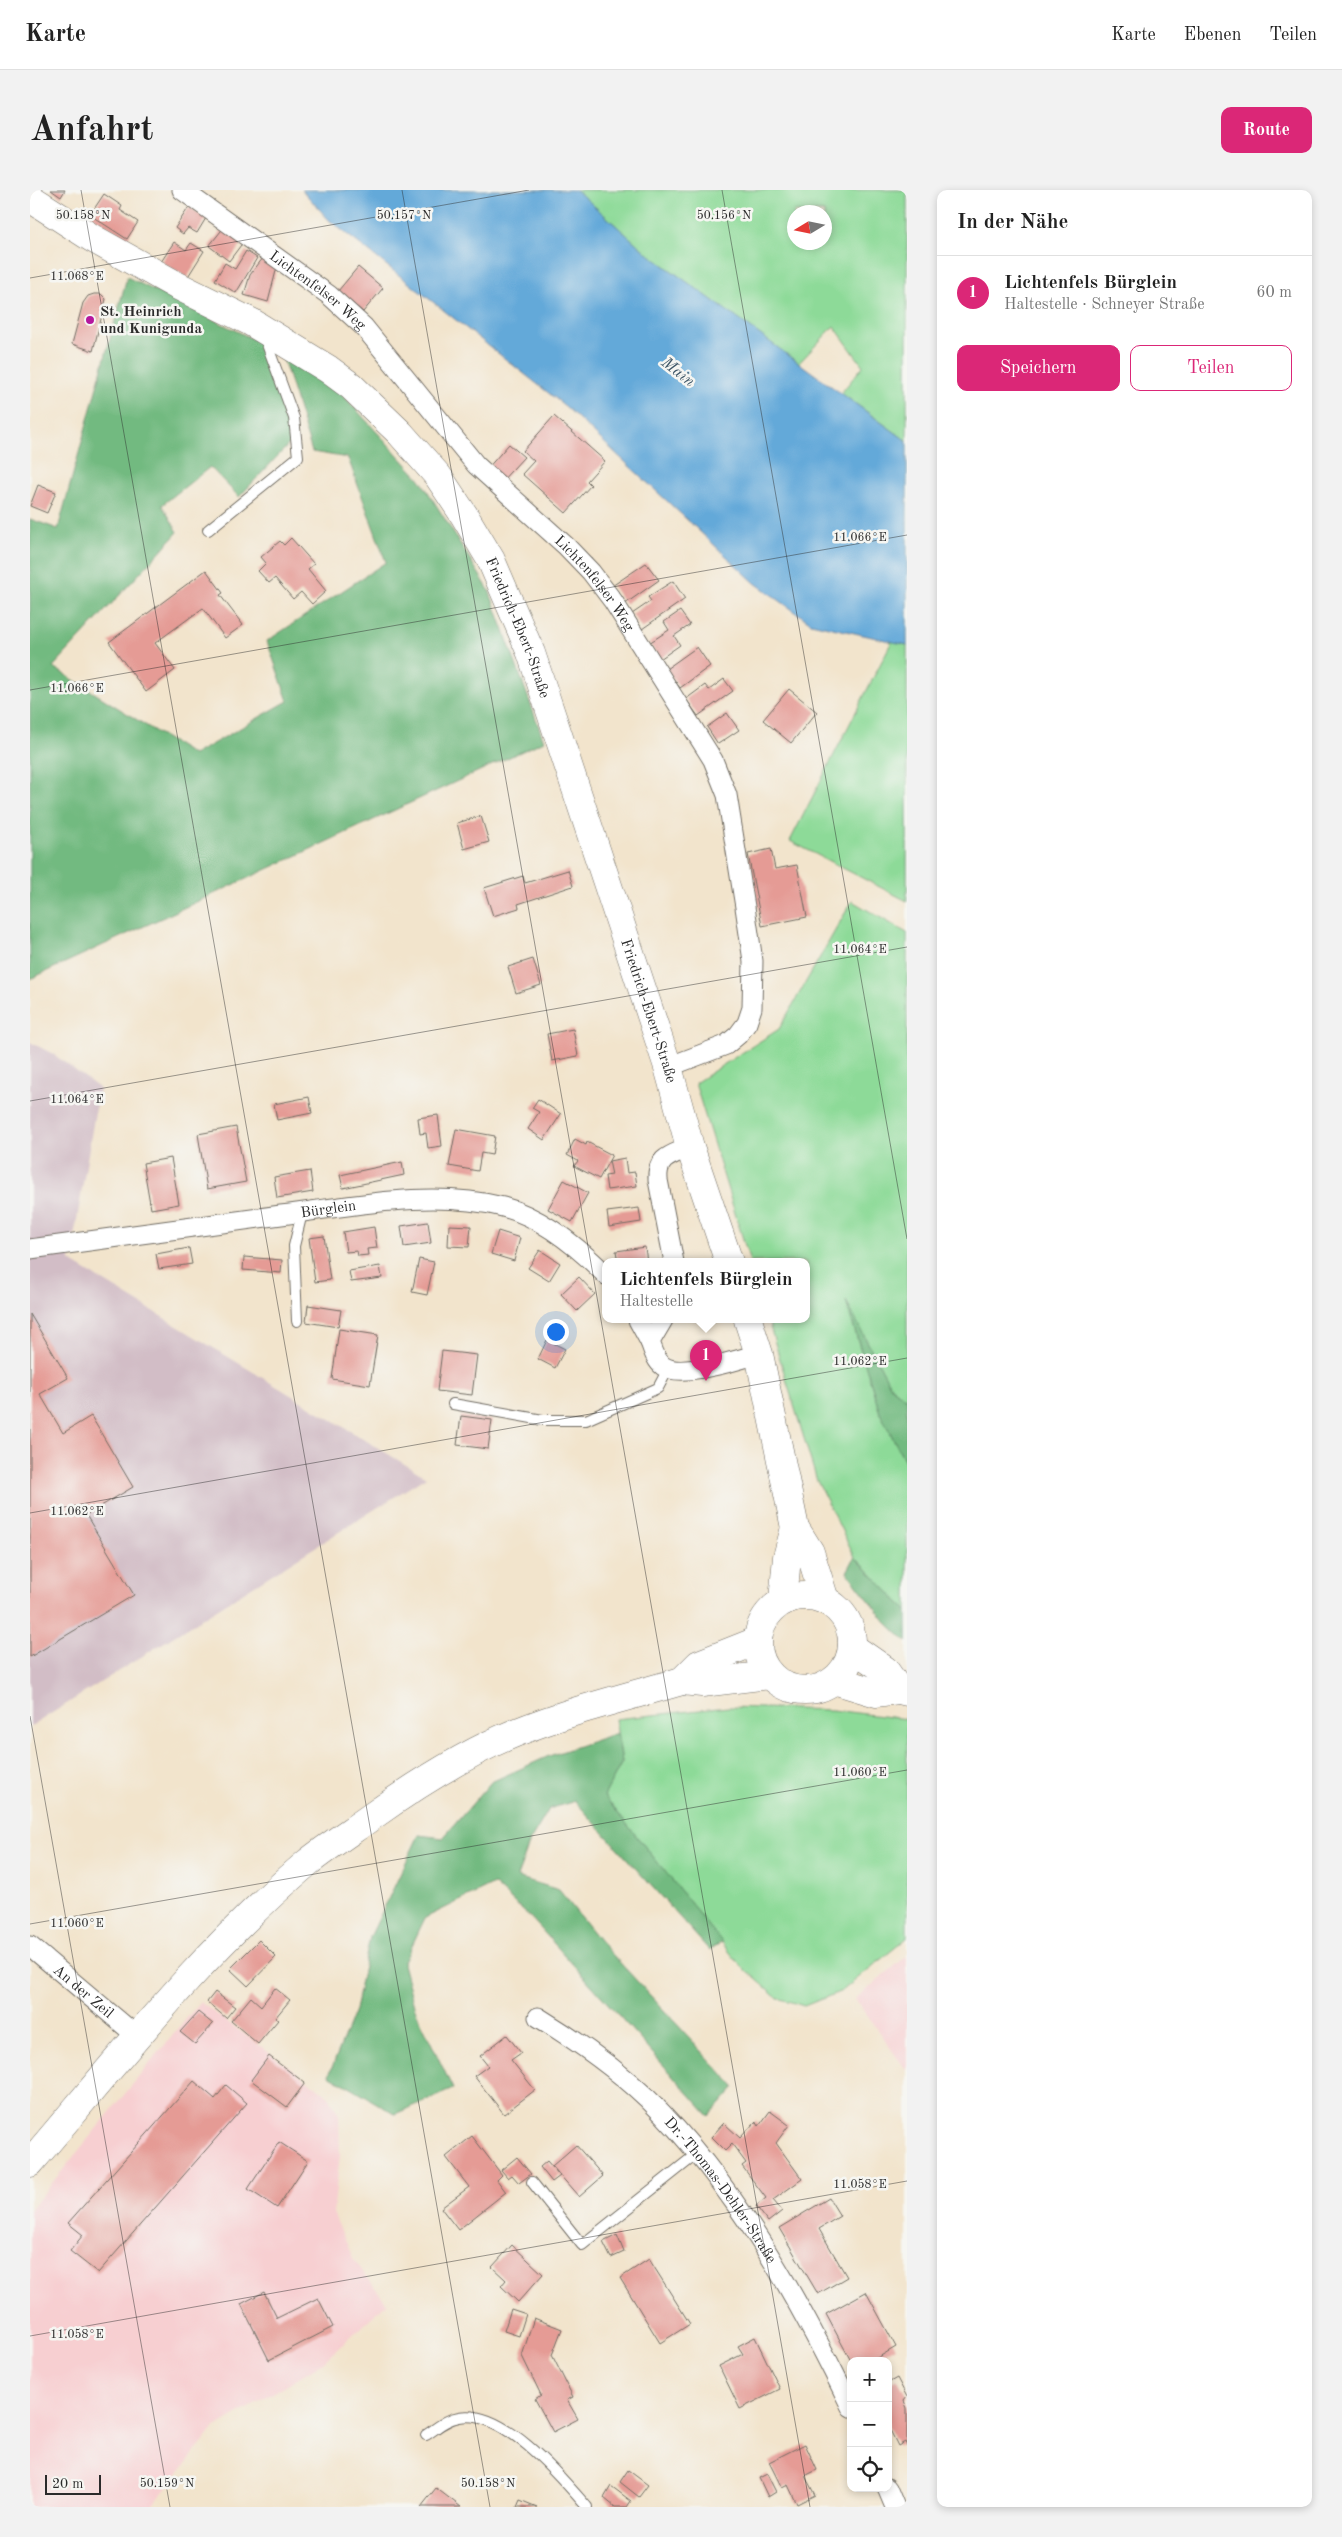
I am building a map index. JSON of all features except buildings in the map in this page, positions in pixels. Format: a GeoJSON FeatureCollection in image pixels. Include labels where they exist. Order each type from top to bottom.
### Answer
{"type":"FeatureCollection","features":[{"type":"Feature","properties":{"kind":"street","name":"Lichtenfelser Weg"},"geometry":{"type":"LineString","coordinates":[[182,190],[329,295],[364,327],[476,465],[566,546],[591,572],[613,601],[713,760],[727,795],[753,961],[752,1008],[747,1023],[738,1035],[726,1045],[668,1067]]}},
{"type":"Feature","properties":{"kind":"street","name":"Friedrich-Ebert-Straße"},"geometry":{"type":"LineString","coordinates":[[30,198],[100,242],[176,285],[261,328],[334,373],[385,417],[438,476],[480,540],[500,580],[534,661],[668,1067],[690,1147],[728,1258]]}},
{"type":"Feature","properties":{"kind":"street"},"geometry":{"type":"LineString","coordinates":[[673,1258],[658,1180],[658,1168],[662,1160],[690,1147]]}},
{"type":"Feature","properties":{"kind":"street","name":"Bürglein"},"geometry":{"type":"LineString","coordinates":[[30,1249],[400,1200],[437,1198],[470,1200],[505,1207],[541,1223],[574,1245],[602,1271]]}},
{"type":"Feature","properties":{"kind":"street"},"geometry":{"type":"LineString","coordinates":[[640,1323],[658,1360],[672,1371],[700,1369],[759,1354]]}},
{"type":"Feature","properties":{"kind":"street"},"geometry":{"type":"LineString","coordinates":[[650,1342],[661,1323]]}},
{"type":"Feature","properties":{"kind":"street"},"geometry":{"type":"LineString","coordinates":[[749,1323],[759,1354],[795,1528],[810,1552],[825,1600]]}},
{"type":"Feature","properties":{"kind":"street"},"geometry":{"type":"LineString","coordinates":[[783,1600],[786,1557],[795,1528]]}},
{"type":"Feature","properties":{"kind":"street"},"geometry":{"type":"LineString","coordinates":[[804,1595],[825,1600],[844,1616],[849,1626],[852,1647],[846,1667],[830,1683],[815,1689],[790,1688],[770,1675],[760,1659],[757,1641],[761,1624],[766,1615],[783,1600],[804,1595]]}},
{"type":"Feature","properties":{"kind":"street"},"geometry":{"type":"LineString","coordinates":[[682,1681],[699,1664],[757,1641]]}},
{"type":"Feature","properties":{"kind":"street"},"geometry":{"type":"LineString","coordinates":[[852,1647],[885,1670],[903,1691]]}},
{"type":"Feature","properties":{"kind":"street"},"geometry":{"type":"LineString","coordinates":[[30,2163],[138,2036],[205,1961],[256,1910],[308,1862],[393,1801],[470,1754],[514,1733],[560,1716],[682,1681],[702,1683],[770,1675]]}},
{"type":"Feature","properties":{"kind":"street"},"geometry":{"type":"LineString","coordinates":[[830,1683],[878,1693],[903,1691]]}},
{"type":"Feature","properties":{"kind":"street","name":"An der Zeil"},"geometry":{"type":"LineString","coordinates":[[30,1946],[138,2036]]}},
{"type":"Feature","properties":{"kind":"street","name":"Dr.-Thomas-Dehler-Straße"},"geometry":{"type":"LineString","coordinates":[[538,2017],[611,2066],[648,2099],[713,2171],[780,2273],[815,2332],[849,2402]]}},
{"type":"Feature","properties":{"kind":"street"},"geometry":{"type":"LineString","coordinates":[[889,2492],[895,2507]]}},
{"type":"Feature","properties":{"kind":"lane"},"geometry":{"type":"LineString","coordinates":[[208,530],[298,457],[294,418],[261,328]]}},
{"type":"Feature","properties":{"kind":"lane"},"geometry":{"type":"LineString","coordinates":[[297,1321],[294,1246],[302,1213]]}},
{"type":"Feature","properties":{"kind":"lane"},"geometry":{"type":"LineString","coordinates":[[453,1404],[543,1420],[586,1420],[658,1388],[668,1369]]}},
{"type":"Feature","properties":{"kind":"lane"},"geometry":{"type":"LineString","coordinates":[[532,2182],[582,2245],[698,2154]]}},
{"type":"Feature","properties":{"kind":"lane"},"geometry":{"type":"LineString","coordinates":[[426,2435],[448,2420],[461,2416],[480,2417],[512,2434],[560,2476],[587,2507]]}},
{"type":"Feature","properties":{"kind":"shaded area"},"geometry":{"type":"Polygon","coordinates":[[[30,1042],[53,1054],[99,1088],[70,1261],[426,1477],[30,1727],[30,1042]]]}},
{"type":"Feature","properties":{"kind":"shaded area"},"geometry":{"type":"Polygon","coordinates":[[[907,1956],[907,2071],[855,1999],[907,1956]]]}},
{"type":"Feature","properties":{"kind":"shaded area"},"geometry":{"type":"Polygon","coordinates":[[[200,2002],[329,2096],[339,2115],[340,2156],[333,2213],[354,2260],[387,2303],[322,2363],[214,2429],[151,2507],[30,2507],[30,2210],[200,2002]]]}},
{"type":"Feature","properties":{"kind":"green space"},"geometry":{"type":"Polygon","coordinates":[[[576,190],[907,190],[907,441],[841,393],[863,366],[834,326],[799,363],[647,253],[576,190]]]}},
{"type":"Feature","properties":{"kind":"green space"},"geometry":{"type":"Polygon","coordinates":[[[127,277],[263,344],[293,440],[239,497],[210,467],[162,505],[178,532],[53,667],[193,755],[288,701],[267,641],[386,562],[348,458],[312,452],[282,355],[341,393],[420,479],[489,590],[544,741],[30,979],[30,519],[58,529],[127,277]]]}},
{"type":"Feature","properties":{"kind":"green space"},"geometry":{"type":"Polygon","coordinates":[[[892,641],[907,645],[907,901],[790,841],[892,641]]]}},
{"type":"Feature","properties":{"kind":"green space"},"geometry":{"type":"Polygon","coordinates":[[[852,901],[907,933],[907,1399],[891,1387],[847,1305],[880,1413],[907,1465],[907,1611],[855,1557],[817,1481],[769,1323],[810,1323],[810,1258],[749,1258],[695,1083],[779,1029],[852,901]]]}},
{"type":"Feature","properties":{"kind":"green space"},"geometry":{"type":"Polygon","coordinates":[[[846,1301],[891,1387],[907,1399],[907,1465],[880,1413],[846,1301]]]}},
{"type":"Feature","properties":{"kind":"green space"},"geometry":{"type":"Polygon","coordinates":[[[855,1557],[907,1611],[907,1642],[886,1622],[847,1572],[855,1557]]]}},
{"type":"Feature","properties":{"kind":"green space"},"geometry":{"type":"Polygon","coordinates":[[[728,1707],[832,1710],[907,1719],[907,1938],[842,1991],[804,2006],[778,1998],[740,1965],[604,1796],[622,1762],[615,1719],[728,1707]]]}},
{"type":"Feature","properties":{"kind":"green space"},"geometry":{"type":"Polygon","coordinates":[[[617,1733],[622,1762],[604,1796],[722,1942],[709,1950],[575,1801],[549,1809],[530,1841],[517,1877],[559,1890],[599,1940],[735,2087],[709,2116],[532,1919],[494,1884],[425,1918],[403,1964],[415,2009],[453,2089],[395,2114],[329,2075],[355,2010],[370,1937],[419,1835],[443,1838],[491,1782],[549,1756],[617,1733]]]}},
{"type":"Feature","properties":{"kind":"water","name":"Main"},"geometry":{"type":"Polygon","coordinates":[[[302,190],[576,190],[647,253],[907,441],[907,645],[811,623],[755,583],[565,406],[329,220],[302,190]]]}},
{"type":"Feature","properties":{"kind":"place","name":"St. Heinrich und Kunigunda"},"geometry":{"type":"Point","coordinates":[90,320]}},
{"type":"Feature","properties":{"kind":"place","name":"Lichtenfels Bürglein"},"geometry":{"type":"Point","coordinates":[706,1381]}}]}
